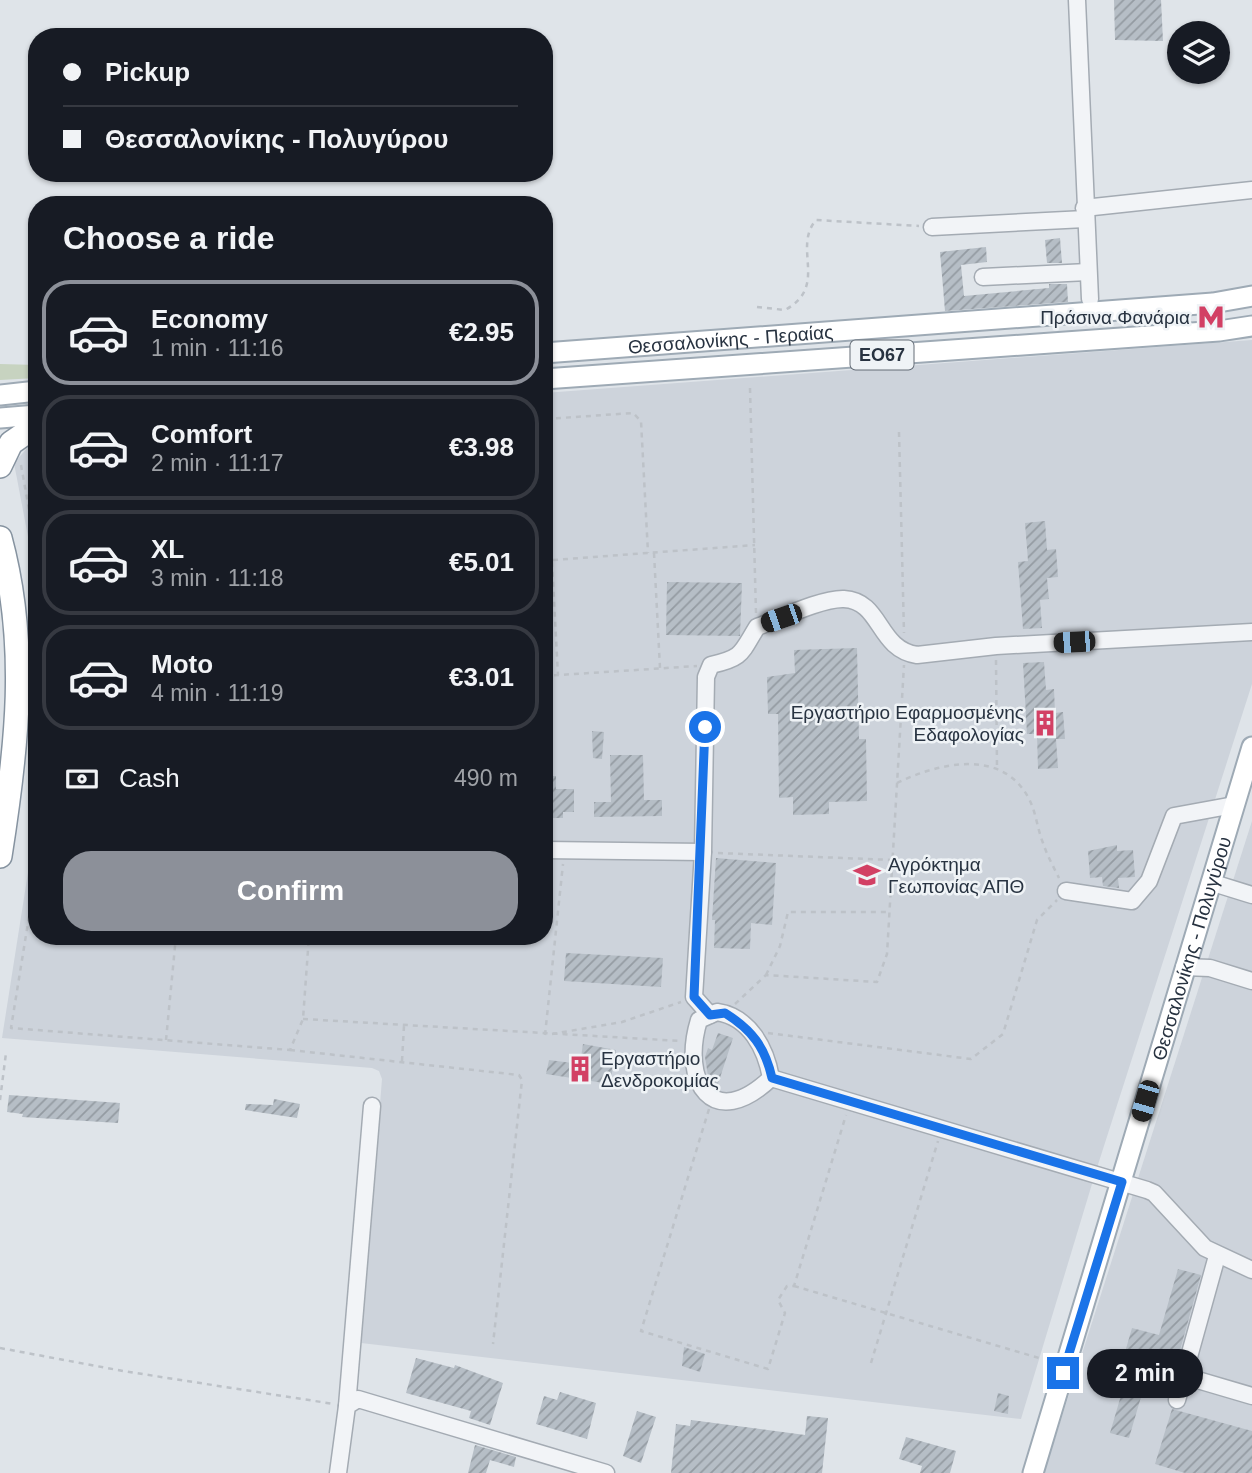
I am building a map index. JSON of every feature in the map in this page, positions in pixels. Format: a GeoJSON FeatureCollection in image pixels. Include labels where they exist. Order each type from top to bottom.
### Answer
{"type":"FeatureCollection","features":[{"type":"Feature","properties":{"kind":"highway"},"geometry":{"type":"LineString","coordinates":[[10,463],[11,443],[28,431]]}},
{"type":"Feature","properties":{"kind":"highway"},"geometry":{"type":"LineString","coordinates":[[0,538],[12,592],[19,694],[12,778],[0,856]]}},
{"type":"Feature","properties":{"kind":"main road","name":"Θεσσαλονίκης - Περαίας"},"geometry":{"type":"LineString","coordinates":[[553,352],[1213,303],[1252,296]]}},
{"type":"Feature","properties":{"kind":"main road","name":"Θεσσαλονίκης - Περαίας"},"geometry":{"type":"LineString","coordinates":[[553,378],[1219,331],[1252,326]]}},
{"type":"Feature","properties":{"kind":"main road"},"geometry":{"type":"LineString","coordinates":[[0,388],[28,392]]}},
{"type":"Feature","properties":{"kind":"main road"},"geometry":{"type":"LineString","coordinates":[[0,395],[28,392]]}},
{"type":"Feature","properties":{"kind":"main road"},"geometry":{"type":"LineString","coordinates":[[0,418],[28,416]]}},
{"type":"Feature","properties":{"kind":"main road","name":"Θεσσαλονίκης - Πολυγύρου"},"geometry":{"type":"LineString","coordinates":[[1033,1473],[1252,747]]}},
{"type":"Feature","properties":{"kind":"street"},"geometry":{"type":"LineString","coordinates":[[1077,0],[1084,214],[1090,299]]}},
{"type":"Feature","properties":{"kind":"street"},"geometry":{"type":"LineString","coordinates":[[932,227],[1084,214],[1252,190]]}},
{"type":"Feature","properties":{"kind":"street"},"geometry":{"type":"LineString","coordinates":[[983,277],[1088,272]]}},
{"type":"Feature","properties":{"kind":"street"},"geometry":{"type":"LineString","coordinates":[[772,1078],[766,1056],[751,1031],[717,1014],[694,997],[703,852],[706,677],[710,665],[739,656],[745,651],[757,627],[843,599],[859,602],[871,610],[878,627],[905,653],[917,655],[996,646],[1252,632]]}},
{"type":"Feature","properties":{"kind":"street"},"geometry":{"type":"LineString","coordinates":[[1066,891],[1132,901],[1149,881],[1174,817],[1234,805]]}},
{"type":"Feature","properties":{"kind":"street"},"geometry":{"type":"LineString","coordinates":[[553,850],[703,852]]}},
{"type":"Feature","properties":{"kind":"street"},"geometry":{"type":"LineString","coordinates":[[1210,882],[1252,895]]}},
{"type":"Feature","properties":{"kind":"street"},"geometry":{"type":"LineString","coordinates":[[1184,967],[1210,968],[1252,981]]}},
{"type":"Feature","properties":{"kind":"street"},"geometry":{"type":"LineString","coordinates":[[717,1014],[699,1020],[694,1041],[693,1071],[702,1092],[712,1099],[733,1101],[753,1094],[772,1078]]}},
{"type":"Feature","properties":{"kind":"street"},"geometry":{"type":"LineString","coordinates":[[772,1078],[1153,1193],[1205,1248],[1217,1256],[1252,1270]]}},
{"type":"Feature","properties":{"kind":"street"},"geometry":{"type":"LineString","coordinates":[[338,1473],[347,1406],[372,1106]]}},
{"type":"Feature","properties":{"kind":"street"},"geometry":{"type":"LineString","coordinates":[[1177,1400],[1217,1256]]}},
{"type":"Feature","properties":{"kind":"street"},"geometry":{"type":"LineString","coordinates":[[1184,1376],[1252,1396]]}},
{"type":"Feature","properties":{"kind":"street"},"geometry":{"type":"LineString","coordinates":[[347,1406],[352,1401],[363,1400],[606,1473]]}},
{"type":"Feature","properties":{"kind":"path"},"geometry":{"type":"LineString","coordinates":[[757,307],[785,310],[804,296],[808,287],[809,229],[816,220],[932,227]]}},
{"type":"Feature","properties":{"kind":"path"},"geometry":{"type":"LineString","coordinates":[[750,388],[757,627]]}},
{"type":"Feature","properties":{"kind":"path"},"geometry":{"type":"LineString","coordinates":[[553,418],[633,413],[638,416],[641,421],[648,553]]}},
{"type":"Feature","properties":{"kind":"path"},"geometry":{"type":"LineString","coordinates":[[766,975],[877,982],[887,954],[905,653],[899,432]]}},
{"type":"Feature","properties":{"kind":"path"},"geometry":{"type":"LineString","coordinates":[[10,463],[28,524]]}},
{"type":"Feature","properties":{"kind":"path"},"geometry":{"type":"LineString","coordinates":[[558,675],[553,560],[755,545]]}},
{"type":"Feature","properties":{"kind":"path"},"geometry":{"type":"LineString","coordinates":[[654,553],[660,668]]}},
{"type":"Feature","properties":{"kind":"path"},"geometry":{"type":"LineString","coordinates":[[996,646],[997,769]]}},
{"type":"Feature","properties":{"kind":"path"},"geometry":{"type":"LineString","coordinates":[[553,675],[710,665]]}},
{"type":"Feature","properties":{"kind":"path"},"geometry":{"type":"LineString","coordinates":[[751,1031],[971,1059],[1003,1034],[1037,920],[1066,891],[1043,845],[1030,800],[1018,781],[997,769],[949,764],[897,783]]}},
{"type":"Feature","properties":{"kind":"path"},"geometry":{"type":"LineString","coordinates":[[545,1035],[564,851]]}},
{"type":"Feature","properties":{"kind":"path"},"geometry":{"type":"LineString","coordinates":[[703,852],[893,860]]}},
{"type":"Feature","properties":{"kind":"path"},"geometry":{"type":"LineString","coordinates":[[717,1014],[766,975],[780,947],[788,912],[890,912]]}},
{"type":"Feature","properties":{"kind":"path"},"geometry":{"type":"LineString","coordinates":[[28,921],[11,1028],[290,1050],[513,1072],[522,1080],[493,1343]]}},
{"type":"Feature","properties":{"kind":"path"},"geometry":{"type":"LineString","coordinates":[[166,1040],[175,945]]}},
{"type":"Feature","properties":{"kind":"path"},"geometry":{"type":"LineString","coordinates":[[290,1050],[303,1019],[308,945]]}},
{"type":"Feature","properties":{"kind":"path"},"geometry":{"type":"LineString","coordinates":[[545,1035],[622,1022],[694,997]]}},
{"type":"Feature","properties":{"kind":"path"},"geometry":{"type":"LineString","coordinates":[[303,1019],[545,1035],[694,1041]]}},
{"type":"Feature","properties":{"kind":"path"},"geometry":{"type":"LineString","coordinates":[[402,1061],[404,1026]]}},
{"type":"Feature","properties":{"kind":"path"},"geometry":{"type":"LineString","coordinates":[[0,1100],[6,1053]]}},
{"type":"Feature","properties":{"kind":"path"},"geometry":{"type":"LineString","coordinates":[[712,1099],[641,1331],[768,1369],[785,1313],[778,1300],[781,1291],[787,1286],[794,1286],[1039,1358]]}},
{"type":"Feature","properties":{"kind":"path"},"geometry":{"type":"LineString","coordinates":[[794,1286],[850,1102]]}},
{"type":"Feature","properties":{"kind":"path"},"geometry":{"type":"LineString","coordinates":[[871,1363],[942,1128]]}},
{"type":"Feature","properties":{"kind":"path"},"geometry":{"type":"LineString","coordinates":[[0,1348],[122,1371],[347,1406]]}},
{"type":"Feature","properties":{"kind":"shaded area","name":"Αγρόκτημα Γεωπονίας ΑΠΘ"},"geometry":{"type":"Polygon","coordinates":[[[1252,340],[1252,684],[1095,1174],[1021,1419],[361,1343],[382,1079],[379,1071],[372,1068],[2,1038],[28,872],[28,945],[553,945],[553,392],[1252,340]]]}},
{"type":"Feature","properties":{"kind":"shaded area"},"geometry":{"type":"Polygon","coordinates":[[[28,447],[28,537],[14,463],[28,447]]]}},
{"type":"Feature","properties":{"kind":"shaded area"},"geometry":{"type":"Polygon","coordinates":[[[1252,821],[1252,1473],[1044,1473],[1252,821]]]}},
{"type":"Feature","properties":{"kind":"green space"},"geometry":{"type":"Polygon","coordinates":[[[0,364],[28,365],[28,378],[0,380],[0,364]]]}},
{"type":"Feature","properties":{"kind":"building"},"geometry":{"type":"Polygon","coordinates":[[[1114,0],[1161,0],[1163,41],[1115,40],[1114,0]]]}},
{"type":"Feature","properties":{"kind":"building"},"geometry":{"type":"Polygon","coordinates":[[[1060,238],[1062,263],[1047,263],[1045,240],[1060,238]]]}},
{"type":"Feature","properties":{"kind":"building"},"geometry":{"type":"Polygon","coordinates":[[[986,247],[987,262],[961,265],[964,296],[1067,284],[1068,302],[945,311],[940,252],[986,247]]]}},
{"type":"Feature","properties":{"kind":"building"},"geometry":{"type":"Polygon","coordinates":[[[1045,521],[1047,550],[1056,549],[1058,577],[1047,578],[1049,599],[1040,600],[1042,628],[1023,629],[1018,562],[1028,561],[1025,523],[1045,521]]]}},
{"type":"Feature","properties":{"kind":"building"},"geometry":{"type":"Polygon","coordinates":[[[667,582],[742,583],[740,636],[666,635],[667,582]]]}},
{"type":"Feature","properties":{"kind":"building"},"geometry":{"type":"Polygon","coordinates":[[[857,648],[859,739],[866,739],[867,801],[829,802],[829,814],[793,815],[793,797],[779,798],[778,714],[768,714],[767,677],[795,673],[794,650],[857,648]]]}},
{"type":"Feature","properties":{"kind":"building","name":"Εργαστήριο Εφαρμοσμένης Εδαφολογίας"},"geometry":{"type":"Polygon","coordinates":[[[1044,662],[1046,690],[1054,689],[1055,713],[1063,712],[1065,739],[1056,739],[1058,768],[1038,769],[1037,734],[1027,734],[1023,663],[1044,662]]]}},
{"type":"Feature","properties":{"kind":"building"},"geometry":{"type":"Polygon","coordinates":[[[592,731],[604,732],[602,759],[593,758],[592,731]]]}},
{"type":"Feature","properties":{"kind":"building"},"geometry":{"type":"Polygon","coordinates":[[[610,755],[643,755],[644,800],[662,800],[662,816],[594,817],[594,802],[611,802],[610,755]]]}},
{"type":"Feature","properties":{"kind":"building"},"geometry":{"type":"Polygon","coordinates":[[[553,776],[556,776],[556,789],[574,789],[574,812],[563,812],[563,818],[553,818],[553,776]]]}},
{"type":"Feature","properties":{"kind":"building"},"geometry":{"type":"Polygon","coordinates":[[[1117,845],[1117,851],[1133,850],[1135,877],[1118,878],[1119,888],[1103,886],[1102,877],[1090,878],[1088,851],[1117,845]]]}},
{"type":"Feature","properties":{"kind":"building"},"geometry":{"type":"Polygon","coordinates":[[[716,858],[776,863],[772,925],[751,923],[750,949],[714,948],[715,920],[712,920],[716,858]]]}},
{"type":"Feature","properties":{"kind":"building"},"geometry":{"type":"Polygon","coordinates":[[[566,953],[663,958],[661,987],[564,981],[566,953]]]}},
{"type":"Feature","properties":{"kind":"building"},"geometry":{"type":"Polygon","coordinates":[[[718,1033],[733,1038],[717,1087],[708,1076],[705,1057],[708,1048],[712,1050],[718,1033]]]}},
{"type":"Feature","properties":{"kind":"building","name":"Εργαστήριο Δενδροκομίας"},"geometry":{"type":"Polygon","coordinates":[[[583,1044],[616,1050],[610,1084],[546,1074],[549,1060],[580,1064],[583,1044]]]}},
{"type":"Feature","properties":{"kind":"building"},"geometry":{"type":"Polygon","coordinates":[[[9,1095],[120,1103],[118,1123],[22,1117],[23,1114],[7,1112],[9,1095]]]}},
{"type":"Feature","properties":{"kind":"building"},"geometry":{"type":"Polygon","coordinates":[[[274,1099],[300,1104],[297,1118],[245,1110],[246,1104],[273,1105],[274,1099]]]}},
{"type":"Feature","properties":{"kind":"building"},"geometry":{"type":"Polygon","coordinates":[[[1178,1269],[1201,1275],[1172,1379],[1149,1372],[1150,1366],[1123,1359],[1132,1328],[1159,1335],[1178,1269]]]}},
{"type":"Feature","properties":{"kind":"building"},"geometry":{"type":"Polygon","coordinates":[[[684,1347],[705,1354],[700,1372],[682,1366],[684,1347]]]}},
{"type":"Feature","properties":{"kind":"building"},"geometry":{"type":"Polygon","coordinates":[[[416,1358],[454,1368],[455,1365],[503,1383],[490,1425],[469,1418],[471,1411],[406,1393],[416,1358]]]}},
{"type":"Feature","properties":{"kind":"building"},"geometry":{"type":"Polygon","coordinates":[[[560,1392],[596,1403],[587,1439],[536,1424],[544,1396],[557,1400],[560,1392]]]}},
{"type":"Feature","properties":{"kind":"building"},"geometry":{"type":"Polygon","coordinates":[[[1122,1392],[1141,1397],[1129,1438],[1110,1433],[1122,1392]]]}},
{"type":"Feature","properties":{"kind":"building"},"geometry":{"type":"Polygon","coordinates":[[[998,1393],[1009,1396],[1008,1414],[994,1411],[998,1393]]]}},
{"type":"Feature","properties":{"kind":"building"},"geometry":{"type":"Polygon","coordinates":[[[1172,1409],[1252,1431],[1252,1473],[1185,1473],[1155,1464],[1172,1409]]]}},
{"type":"Feature","properties":{"kind":"building"},"geometry":{"type":"Polygon","coordinates":[[[637,1411],[656,1417],[641,1463],[623,1456],[637,1411]]]}},
{"type":"Feature","properties":{"kind":"building"},"geometry":{"type":"Polygon","coordinates":[[[807,1416],[828,1418],[822,1473],[671,1473],[676,1424],[690,1426],[691,1420],[805,1435],[807,1416]]]}},
{"type":"Feature","properties":{"kind":"building"},"geometry":{"type":"Polygon","coordinates":[[[906,1437],[956,1451],[950,1473],[920,1473],[922,1466],[899,1459],[906,1437]]]}},
{"type":"Feature","properties":{"kind":"building"},"geometry":{"type":"Polygon","coordinates":[[[475,1445],[516,1457],[514,1467],[490,1460],[486,1473],[468,1473],[475,1445]]]}},
{"type":"Feature","properties":{"kind":"place","name":"Πράσινα Φανάρια"},"geometry":{"type":"Point","coordinates":[1211,317]}},
{"type":"Feature","properties":{"kind":"place","name":"Εργαστήριο Εφαρμοσμένης Εδαφολογίας"},"geometry":{"type":"Point","coordinates":[1045,723]}},
{"type":"Feature","properties":{"kind":"place","name":"Αγρόκτημα Γεωπονίας ΑΠΘ"},"geometry":{"type":"Point","coordinates":[867,875]}},
{"type":"Feature","properties":{"kind":"place","name":"Εργαστήριο Δενδροκομίας"},"geometry":{"type":"Point","coordinates":[580,1069]}},
{"type":"Feature","properties":{"kind":"route"},"geometry":{"type":"LineString","coordinates":[[705,727],[703,852],[694,997],[696,1000],[710,1015],[725,1013],[751,1031],[762,1047],[772,1078],[1122,1182],[1063,1373]]}}]}
